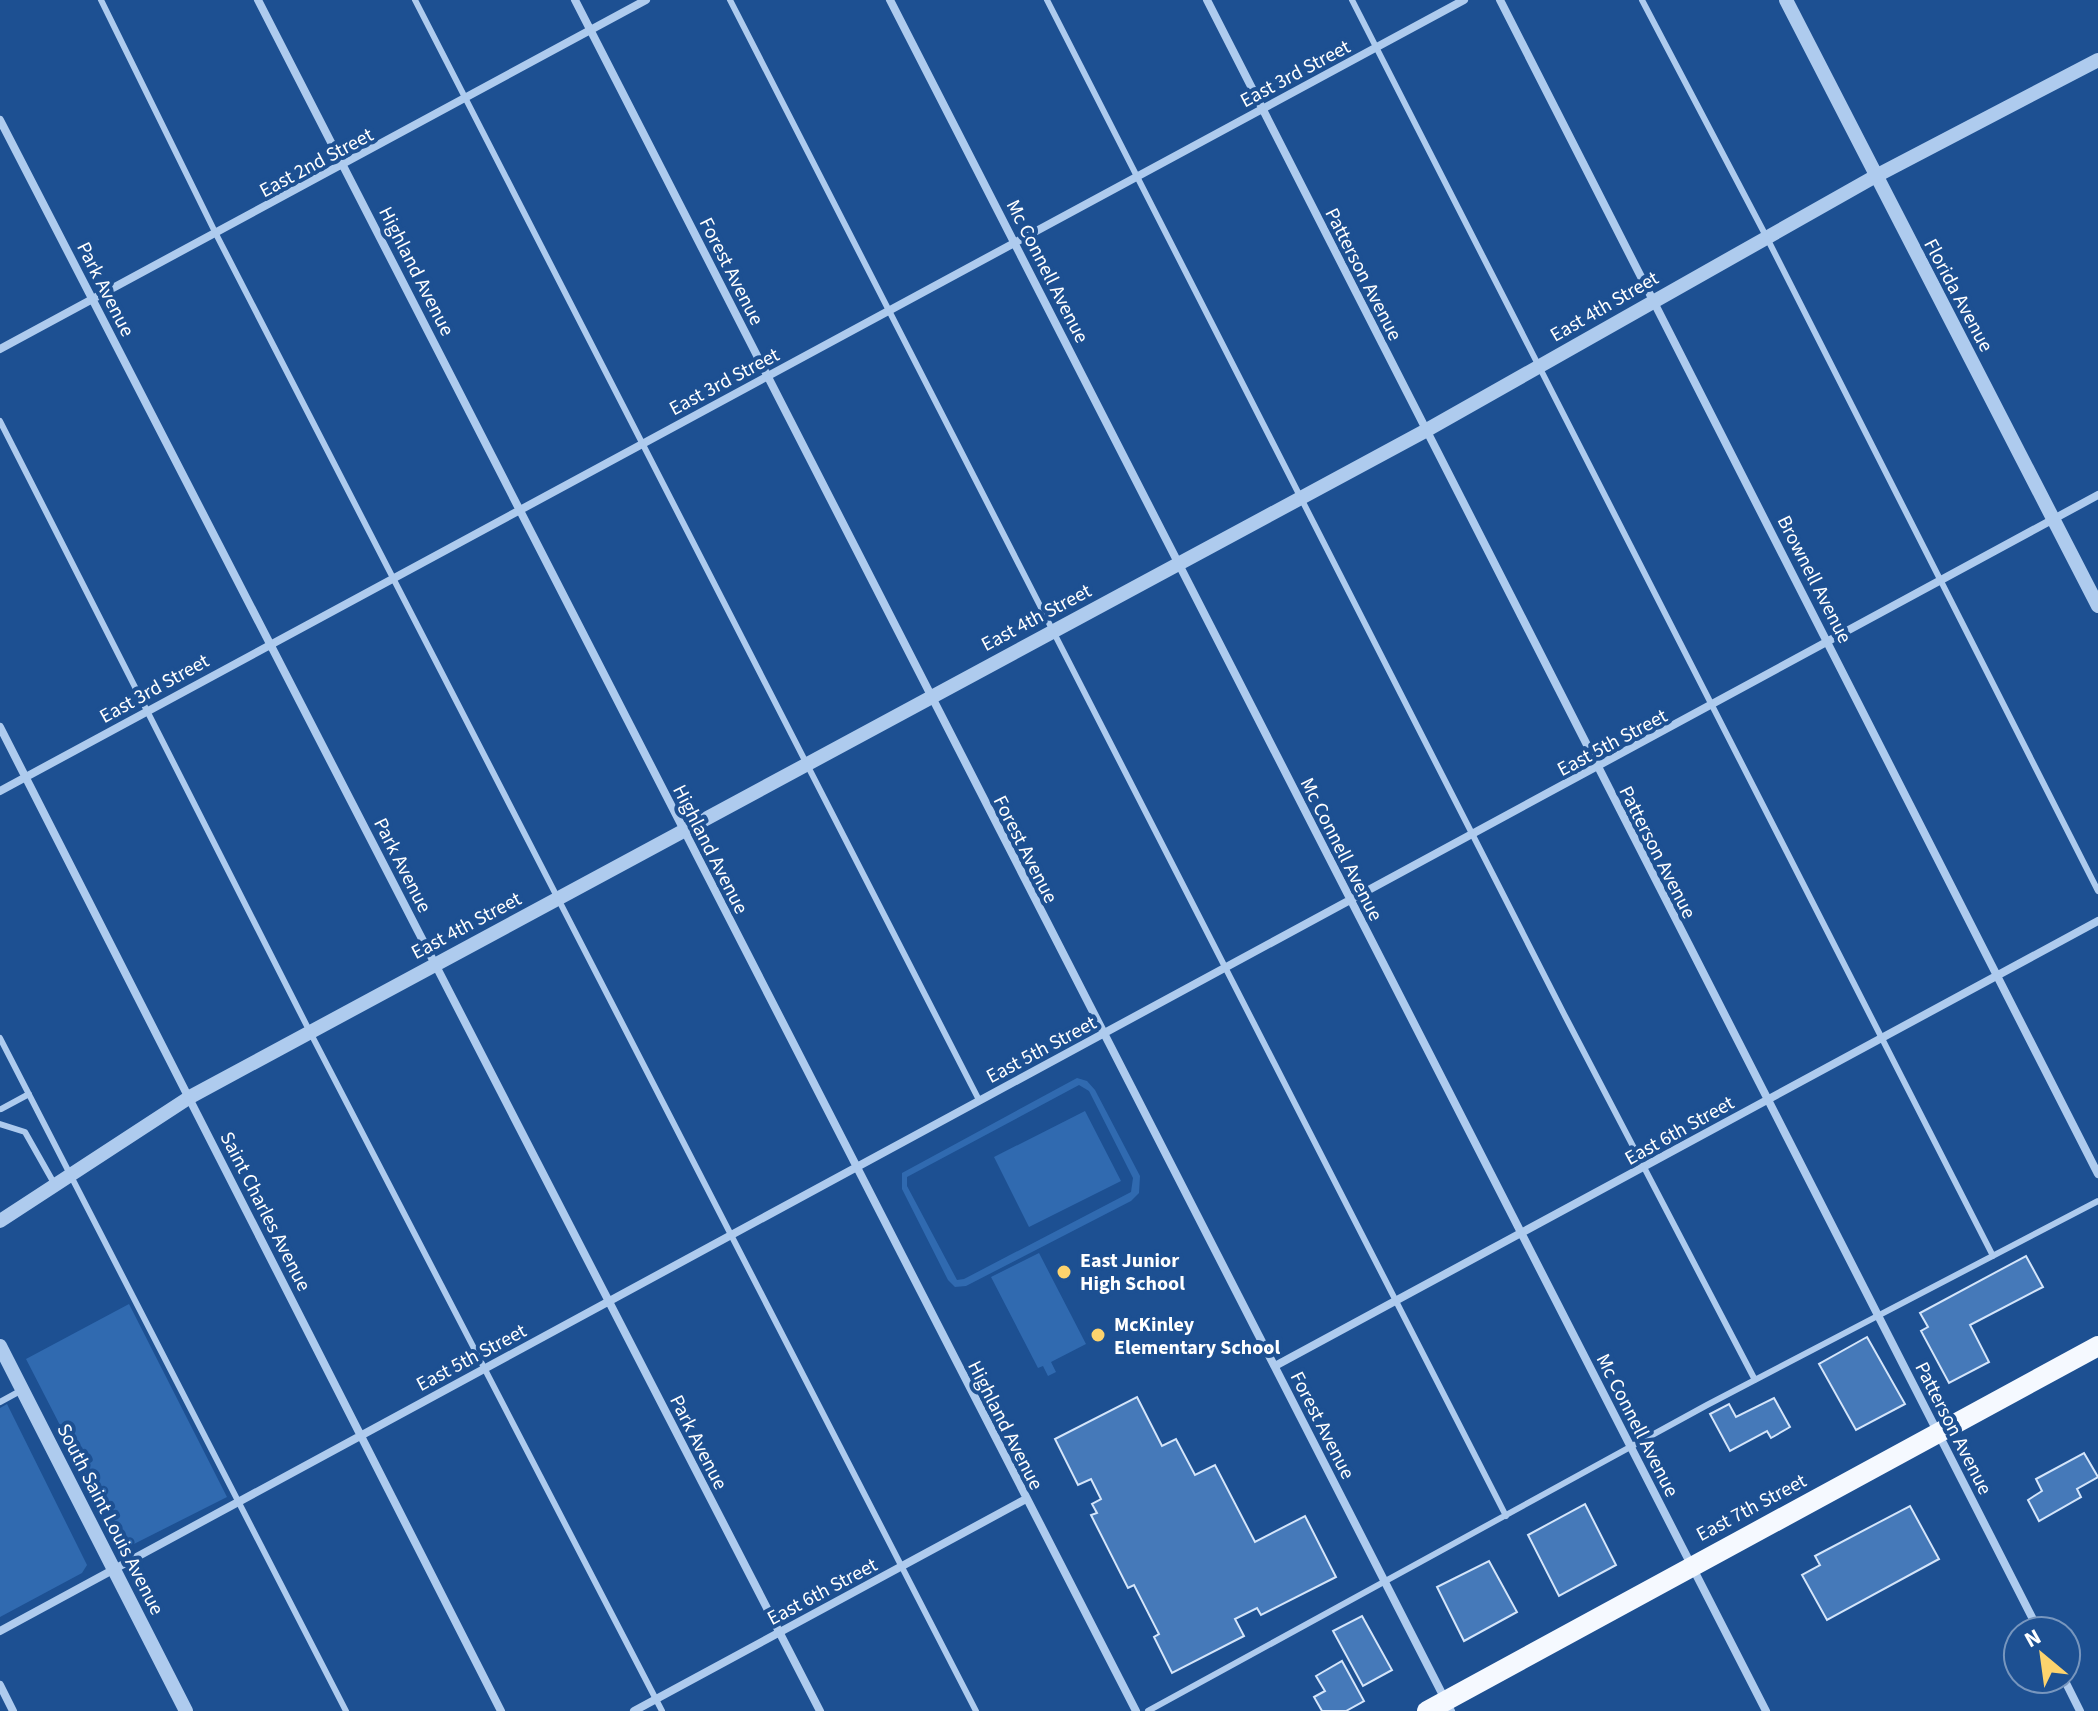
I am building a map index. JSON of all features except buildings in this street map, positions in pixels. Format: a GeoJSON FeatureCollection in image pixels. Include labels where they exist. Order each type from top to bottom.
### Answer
{"type":"FeatureCollection","features":[{"type":"Feature","properties":{"kind":"main road","name":"East 7th Street"},"geometry":{"type":"LineString","coordinates":[[1427,1711],[1449,1706],[1693,1565],[2098,1346]]}},
{"type":"Feature","properties":{"kind":"street","name":"Highland Avenue"},"geometry":{"type":"LineString","coordinates":[[258,0],[1136,1711]]}},
{"type":"Feature","properties":{"kind":"street","name":"Forest Avenue"},"geometry":{"type":"LineString","coordinates":[[575,0],[1102,1034],[1449,1706]]}},
{"type":"Feature","properties":{"kind":"street","name":"East 2nd Street"},"geometry":{"type":"LineString","coordinates":[[0,349],[344,165],[589,28],[646,0]]}},
{"type":"Feature","properties":{"kind":"street","name":"Mc Connell Avenue"},"geometry":{"type":"LineString","coordinates":[[890,0],[1766,1711]]}},
{"type":"Feature","properties":{"kind":"street","name":"Patterson Avenue"},"geometry":{"type":"LineString","coordinates":[[1207,0],[2031,1615]]}},
{"type":"Feature","properties":{"kind":"street","name":"East 3rd Street"},"geometry":{"type":"LineString","coordinates":[[0,791],[1464,0]]}},
{"type":"Feature","properties":{"kind":"street","name":"Brownell Avenue"},"geometry":{"type":"LineString","coordinates":[[1500,0],[1830,642],[2098,1174]]}},
{"type":"Feature","properties":{"kind":"street","name":"Florida Avenue"},"geometry":{"type":"LineString","coordinates":[[1786,0],[1874,177],[2098,606]]}},
{"type":"Feature","properties":{"kind":"street","name":"East 4th Street"},"geometry":{"type":"LineString","coordinates":[[0,1221],[190,1097],[1425,431],[1874,177],[2098,60]]}},
{"type":"Feature","properties":{"kind":"street","name":"Park Avenue"},"geometry":{"type":"LineString","coordinates":[[0,120],[820,1711]]}},
{"type":"Feature","properties":{"kind":"street","name":"East 5th Street"},"geometry":{"type":"LineString","coordinates":[[0,1631],[2098,495]]}},
{"type":"Feature","properties":{"kind":"street","name":"Saint Charles Avenue"},"geometry":{"type":"LineString","coordinates":[[0,727],[501,1711]]}},
{"type":"Feature","properties":{"kind":"street","name":"East 6th Street"},"geometry":{"type":"LineString","coordinates":[[1275,1366],[2098,921]]}},
{"type":"Feature","properties":{"kind":"street","name":"South Saint Louis Avenue"},"geometry":{"type":"LineString","coordinates":[[0,1346],[186,1711]]}},
{"type":"Feature","properties":{"kind":"street","name":"East 6th Street"},"geometry":{"type":"LineString","coordinates":[[634,1711],[1026,1499]]}},
{"type":"Feature","properties":{"kind":"street"},"geometry":{"type":"LineString","coordinates":[[0,1685],[13,1711]]}},
{"type":"Feature","properties":{"kind":"lane"},"geometry":{"type":"LineString","coordinates":[[101,0],[216,234],[733,1233],[976,1711]]}},
{"type":"Feature","properties":{"kind":"lane"},"geometry":{"type":"LineString","coordinates":[[415,0],[979,1100]]}},
{"type":"Feature","properties":{"kind":"lane"},"geometry":{"type":"LineString","coordinates":[[730,0],[1506,1516]]}},
{"type":"Feature","properties":{"kind":"lane"},"geometry":{"type":"LineString","coordinates":[[1047,0],[1755,1380]]}},
{"type":"Feature","properties":{"kind":"lane"},"geometry":{"type":"LineString","coordinates":[[1352,0],[1993,1256]]}},
{"type":"Feature","properties":{"kind":"lane"},"geometry":{"type":"LineString","coordinates":[[1642,0],[1767,238],[2098,891]]}},
{"type":"Feature","properties":{"kind":"lane"},"geometry":{"type":"LineString","coordinates":[[0,421],[310,1032],[662,1711]]}},
{"type":"Feature","properties":{"kind":"lane"},"geometry":{"type":"LineString","coordinates":[[0,1038],[346,1711]]}},
{"type":"Feature","properties":{"kind":"lane"},"geometry":{"type":"LineString","coordinates":[[0,1118],[1,1108],[29,1094]]}},
{"type":"Feature","properties":{"kind":"lane"},"geometry":{"type":"LineString","coordinates":[[0,1124],[25,1132],[55,1185]]}},
{"type":"Feature","properties":{"kind":"lane"},"geometry":{"type":"LineString","coordinates":[[1148,1711],[1631,1446],[2098,1201]]}},
{"type":"Feature","properties":{"kind":"lane"},"geometry":{"type":"LineString","coordinates":[[0,1402],[22,1390]]}},
{"type":"Feature","properties":{"kind":"shaded area"},"geometry":{"type":"Polygon","coordinates":[[[1077,1078],[1087,1081],[1095,1090],[1140,1176],[1139,1193],[1131,1201],[966,1286],[955,1287],[948,1280],[902,1189],[902,1173],[1077,1078]],[[1079,1085],[907,1177],[907,1186],[957,1280],[1131,1192],[1133,1178],[1089,1091],[1079,1085]]]}},
{"type":"Feature","properties":{"kind":"shaded area"},"geometry":{"type":"Polygon","coordinates":[[[1085,1111],[1121,1181],[1029,1227],[994,1157],[1085,1111]]]}},
{"type":"Feature","properties":{"kind":"shaded area"},"geometry":{"type":"Polygon","coordinates":[[[1039,1253],[1086,1344],[1051,1362],[1056,1372],[1048,1376],[1043,1366],[1038,1368],[991,1277],[1039,1253]]]}},
{"type":"Feature","properties":{"kind":"shaded area"},"geometry":{"type":"Polygon","coordinates":[[[129,1304],[227,1497],[128,1547],[119,1540],[26,1359],[129,1304]]]}},
{"type":"Feature","properties":{"kind":"shaded area"},"geometry":{"type":"Polygon","coordinates":[[[7,1404],[87,1565],[82,1573],[0,1617],[0,1408],[7,1404]]]}},
{"type":"Feature","properties":{"kind":"place","name":"East Junior High School"},"geometry":{"type":"Point","coordinates":[1064,1272]}},
{"type":"Feature","properties":{"kind":"place","name":"McKinley Elementary School"},"geometry":{"type":"Point","coordinates":[1098,1335]}}]}
